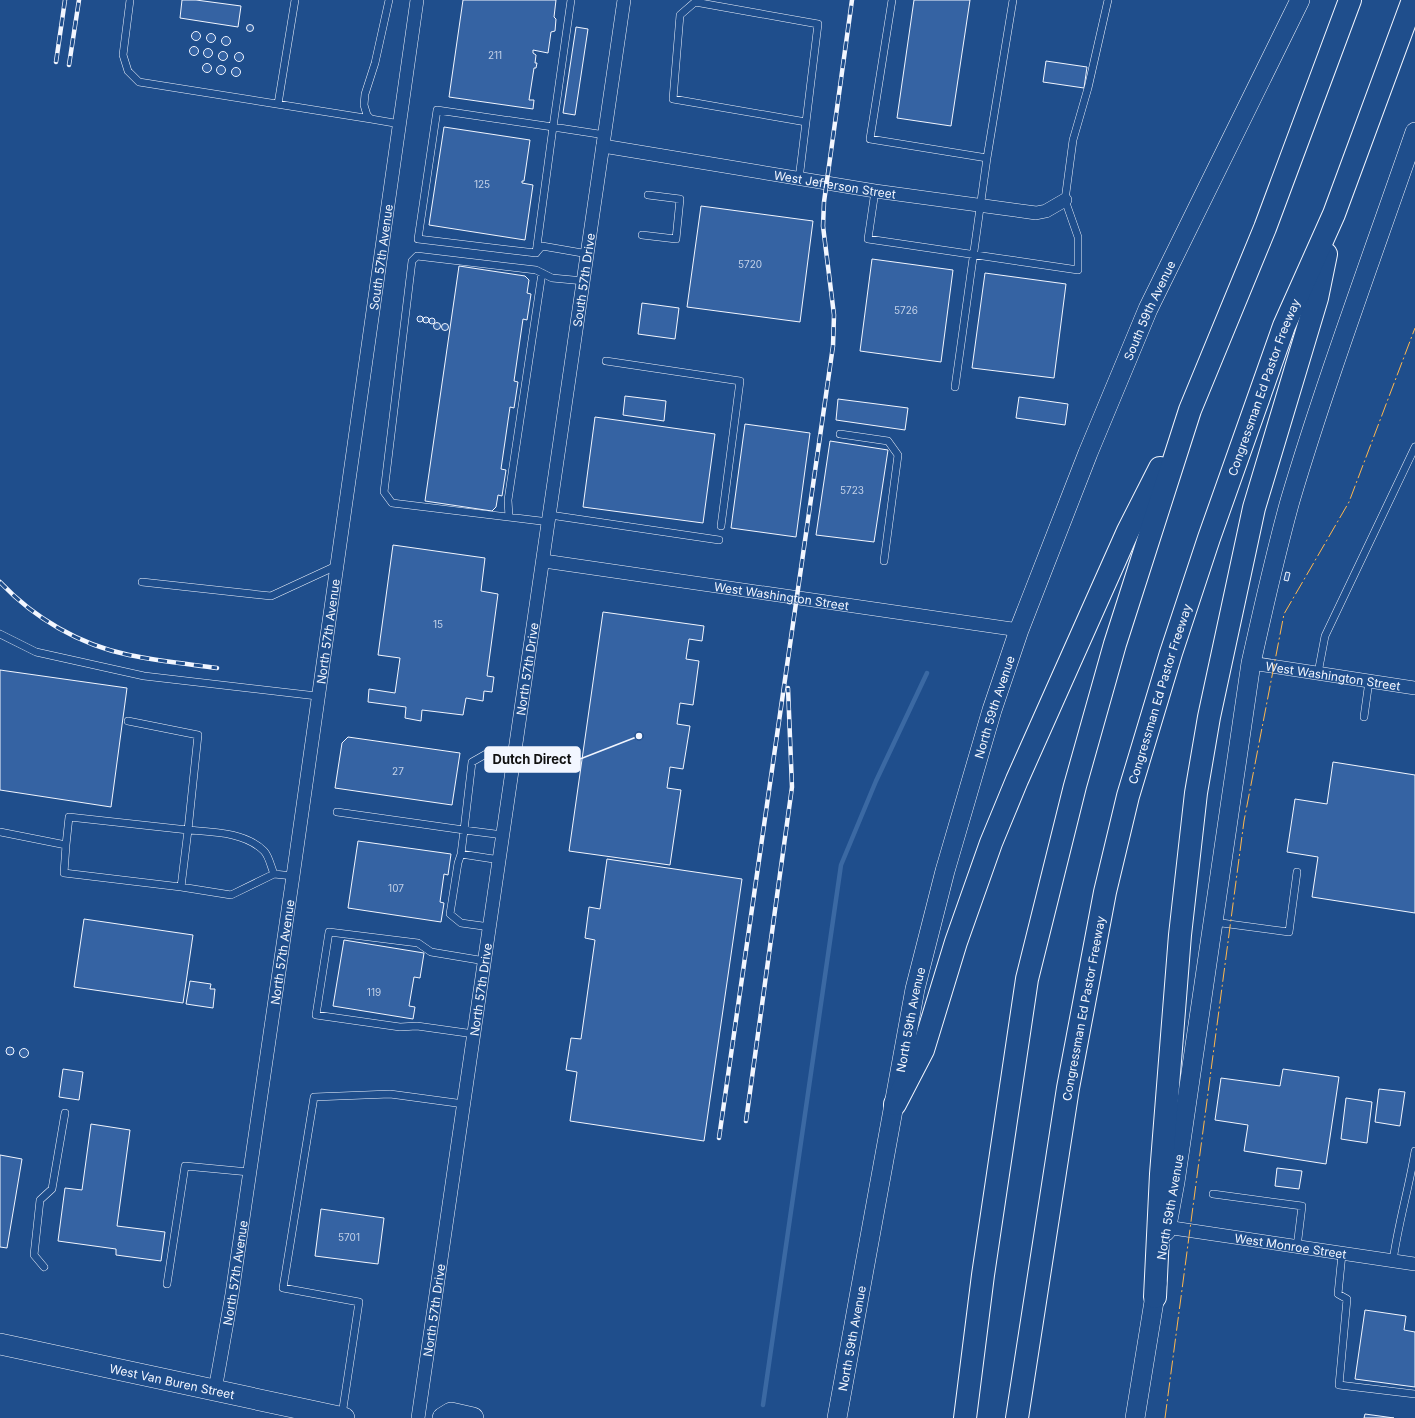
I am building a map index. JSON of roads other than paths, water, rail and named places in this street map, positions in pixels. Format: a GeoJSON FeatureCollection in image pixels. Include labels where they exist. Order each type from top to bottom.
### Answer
{"type":"FeatureCollection","features":[{"type":"Feature","properties":{"kind":"highway"},"geometry":{"type":"LineString","coordinates":[[965,1418],[983,1274],[1027,979],[1075,786],[1115,644],[1190,410],[1264,228],[1350,0]]}},
{"type":"Feature","properties":{"kind":"highway","name":"Congressman Ed Pastor Freeway"},"geometry":{"type":"LineString","coordinates":[[1017,1418],[1068,1088],[1105,892],[1128,796],[1171,653],[1214,524],[1284,326],[1334,214],[1413,0]]}},
{"type":"Feature","properties":{"kind":"highway"},"geometry":{"type":"LineString","coordinates":[[1155,1298],[1161,1174],[1180,935],[1196,793],[1209,717],[1254,508],[1317,298],[1334,214]]}},
{"type":"Feature","properties":{"kind":"highway"},"geometry":{"type":"LineString","coordinates":[[895,1104],[923,1050],[956,942],[991,843],[1017,780],[1128,531],[1190,410]]}},
{"type":"Feature","properties":{"kind":"main road","name":"South 59th Avenue"},"geometry":{"type":"LineString","coordinates":[[1019,630],[1088,453],[1148,309],[1300,0]]}},
{"type":"Feature","properties":{"kind":"main road"},"geometry":{"type":"LineString","coordinates":[[1251,663],[1271,575],[1293,493],[1329,381],[1415,132]]}},
{"type":"Feature","properties":{"kind":"main road","name":"North 59th Avenue"},"geometry":{"type":"LineString","coordinates":[[837,1418],[915,989],[966,795],[1019,630]]}},
{"type":"Feature","properties":{"kind":"main road","name":"North 59th Avenue"},"geometry":{"type":"LineString","coordinates":[[1135,1418],[1176,1174],[1251,663]]}},
{"type":"Feature","properties":{"kind":"main road","name":"West Van Buren Street"},"geometry":{"type":"LineString","coordinates":[[0,1344],[343,1418]]}},
{"type":"Feature","properties":{"kind":"main road"},"geometry":{"type":"LineString","coordinates":[[443,1418],[451,1413],[473,1418]]}},
{"type":"Feature","properties":{"kind":"street","name":"South 57th Avenue"},"geometry":{"type":"LineString","coordinates":[[343,514],[418,0]]}},
{"type":"Feature","properties":{"kind":"street","name":"South 57th Drive"},"geometry":{"type":"LineString","coordinates":[[544,561],[624,0]]}},
{"type":"Feature","properties":{"kind":"street","name":"West Jefferson Street"},"geometry":{"type":"LineString","coordinates":[[604,140],[799,179],[1036,213],[1046,211],[1065,200]]}},
{"type":"Feature","properties":{"kind":"street","name":"North 57th Avenue"},"geometry":{"type":"LineString","coordinates":[[215,1390],[232,1294],[293,876],[343,514]]}},
{"type":"Feature","properties":{"kind":"street","name":"West Washington Street"},"geometry":{"type":"LineString","coordinates":[[544,561],[1019,630]]}},
{"type":"Feature","properties":{"kind":"street","name":"North 57th Drive"},"geometry":{"type":"LineString","coordinates":[[418,1418],[544,561]]}},
{"type":"Feature","properties":{"kind":"street","name":"West Washington Street"},"geometry":{"type":"LineString","coordinates":[[1251,663],[1415,688]]}},
{"type":"Feature","properties":{"kind":"street","name":"West Monroe Street"},"geometry":{"type":"LineString","coordinates":[[1166,1227],[1415,1264]]}},
{"type":"Feature","properties":{"kind":"lane"},"geometry":{"type":"LineString","coordinates":[[130,0],[123,54],[128,71],[139,82],[400,124]]}},
{"type":"Feature","properties":{"kind":"lane"},"geometry":{"type":"LineString","coordinates":[[278,104],[295,0]]}},
{"type":"Feature","properties":{"kind":"lane"},"geometry":{"type":"LineString","coordinates":[[371,119],[367,115],[364,105],[365,94],[375,63],[389,0]]}},
{"type":"Feature","properties":{"kind":"lane"},"geometry":{"type":"LineString","coordinates":[[536,253],[571,0]]}},
{"type":"Feature","properties":{"kind":"lane"},"geometry":{"type":"LineString","coordinates":[[892,0],[870,139],[987,158]]}},
{"type":"Feature","properties":{"kind":"lane"},"geometry":{"type":"LineString","coordinates":[[955,387],[987,158],[1013,0]]}},
{"type":"Feature","properties":{"kind":"lane"},"geometry":{"type":"LineString","coordinates":[[875,191],[868,239],[1078,270],[1078,237],[1065,200],[1073,140],[1088,88],[1108,0]]}},
{"type":"Feature","properties":{"kind":"lane"},"geometry":{"type":"LineString","coordinates":[[799,179],[806,122],[818,24],[695,2],[680,15],[673,100],[806,122]]}},
{"type":"Feature","properties":{"kind":"lane"},"geometry":{"type":"LineString","coordinates":[[536,253],[418,239],[437,110],[553,127],[604,140]]}},
{"type":"Feature","properties":{"kind":"lane"},"geometry":{"type":"LineString","coordinates":[[642,235],[676,239],[680,199],[648,195]]}},
{"type":"Feature","properties":{"kind":"lane"},"geometry":{"type":"LineString","coordinates":[[536,253],[542,246],[588,254]]}},
{"type":"Feature","properties":{"kind":"lane"},"geometry":{"type":"LineString","coordinates":[[584,281],[552,278],[536,270],[417,256],[412,261],[384,492],[392,502],[509,517],[550,519],[719,540]]}},
{"type":"Feature","properties":{"kind":"lane"},"geometry":{"type":"LineString","coordinates":[[509,517],[508,500],[542,273]]}},
{"type":"Feature","properties":{"kind":"lane"},"geometry":{"type":"LineString","coordinates":[[606,361],[740,381],[721,526]]}},
{"type":"Feature","properties":{"kind":"lane"},"geometry":{"type":"LineString","coordinates":[[840,434],[888,441],[898,455],[884,561]]}},
{"type":"Feature","properties":{"kind":"lane"},"geometry":{"type":"LineString","coordinates":[[1318,673],[1325,636],[1415,447]]}},
{"type":"Feature","properties":{"kind":"lane"},"geometry":{"type":"LineString","coordinates":[[142,582],[271,596],[336,566]]}},
{"type":"Feature","properties":{"kind":"lane"},"geometry":{"type":"LineString","coordinates":[[0,634],[36,652],[144,676],[318,696]]}},
{"type":"Feature","properties":{"kind":"lane"},"geometry":{"type":"LineString","coordinates":[[1364,717],[1369,681]]}},
{"type":"Feature","properties":{"kind":"lane"},"geometry":{"type":"LineString","coordinates":[[128,721],[198,735],[181,887]]}},
{"type":"Feature","properties":{"kind":"lane"},"geometry":{"type":"LineString","coordinates":[[490,927],[461,923],[450,914],[461,854],[472,762],[486,754],[515,758]]}},
{"type":"Feature","properties":{"kind":"lane"},"geometry":{"type":"LineString","coordinates":[[337,812],[503,836]]}},
{"type":"Feature","properties":{"kind":"lane"},"geometry":{"type":"LineString","coordinates":[[274,874],[265,852],[248,839],[221,833],[69,817],[64,873],[181,887],[231,895],[274,874],[293,876]]}},
{"type":"Feature","properties":{"kind":"lane"},"geometry":{"type":"LineString","coordinates":[[0,832],[66,845]]}},
{"type":"Feature","properties":{"kind":"lane"},"geometry":{"type":"LineString","coordinates":[[461,854],[500,860]]}},
{"type":"Feature","properties":{"kind":"lane"},"geometry":{"type":"LineString","coordinates":[[1213,921],[1289,932],[1297,872]]}},
{"type":"Feature","properties":{"kind":"lane"},"geometry":{"type":"LineString","coordinates":[[474,1034],[417,1026],[400,1027],[316,1015],[329,932],[418,944],[431,952],[485,961]]}},
{"type":"Feature","properties":{"kind":"lane"},"geometry":{"type":"LineString","coordinates":[[343,1418],[359,1302],[283,1288],[314,1097],[390,1094],[464,1104]]}},
{"type":"Feature","properties":{"kind":"lane"},"geometry":{"type":"LineString","coordinates":[[44,1267],[34,1255],[40,1200],[52,1190],[66,1113]]}},
{"type":"Feature","properties":{"kind":"lane"},"geometry":{"type":"LineString","coordinates":[[1393,1261],[1400,1219],[1410,1181],[1415,1151]]}},
{"type":"Feature","properties":{"kind":"lane"},"geometry":{"type":"LineString","coordinates":[[167,1284],[185,1166],[249,1172]]}},
{"type":"Feature","properties":{"kind":"lane"},"geometry":{"type":"LineString","coordinates":[[1213,1194],[1302,1206],[1297,1247]]}},
{"type":"Feature","properties":{"kind":"lane"},"geometry":{"type":"LineString","coordinates":[[1342,1254],[1338,1294],[1348,1299],[1339,1385],[1415,1394]]}},
{"type":"Feature","properties":{"kind":"waterway"},"geometry":{"type":"LineString","coordinates":[[763,1405],[841,865],[876,781],[927,673]]}},
{"type":"Feature","properties":{"kind":"railway"},"geometry":{"type":"LineString","coordinates":[[56,62],[65,0]]}},
{"type":"Feature","properties":{"kind":"railway"},"geometry":{"type":"LineString","coordinates":[[69,65],[79,0]]}},
{"type":"Feature","properties":{"kind":"railway"},"geometry":{"type":"LineString","coordinates":[[719,1138],[833,346],[834,315],[823,226],[824,202],[852,0]]}},
{"type":"Feature","properties":{"kind":"railway"},"geometry":{"type":"LineString","coordinates":[[0,582],[13,595],[43,618],[76,637],[93,644],[129,655],[217,668]]}},
{"type":"Feature","properties":{"kind":"railway"},"geometry":{"type":"LineString","coordinates":[[746,1121],[792,787],[788,688]]}},
{"type":"Feature","properties":{"kind":"place","name":"Dutch Direct"},"geometry":{"type":"Point","coordinates":[639,736]}}]}
